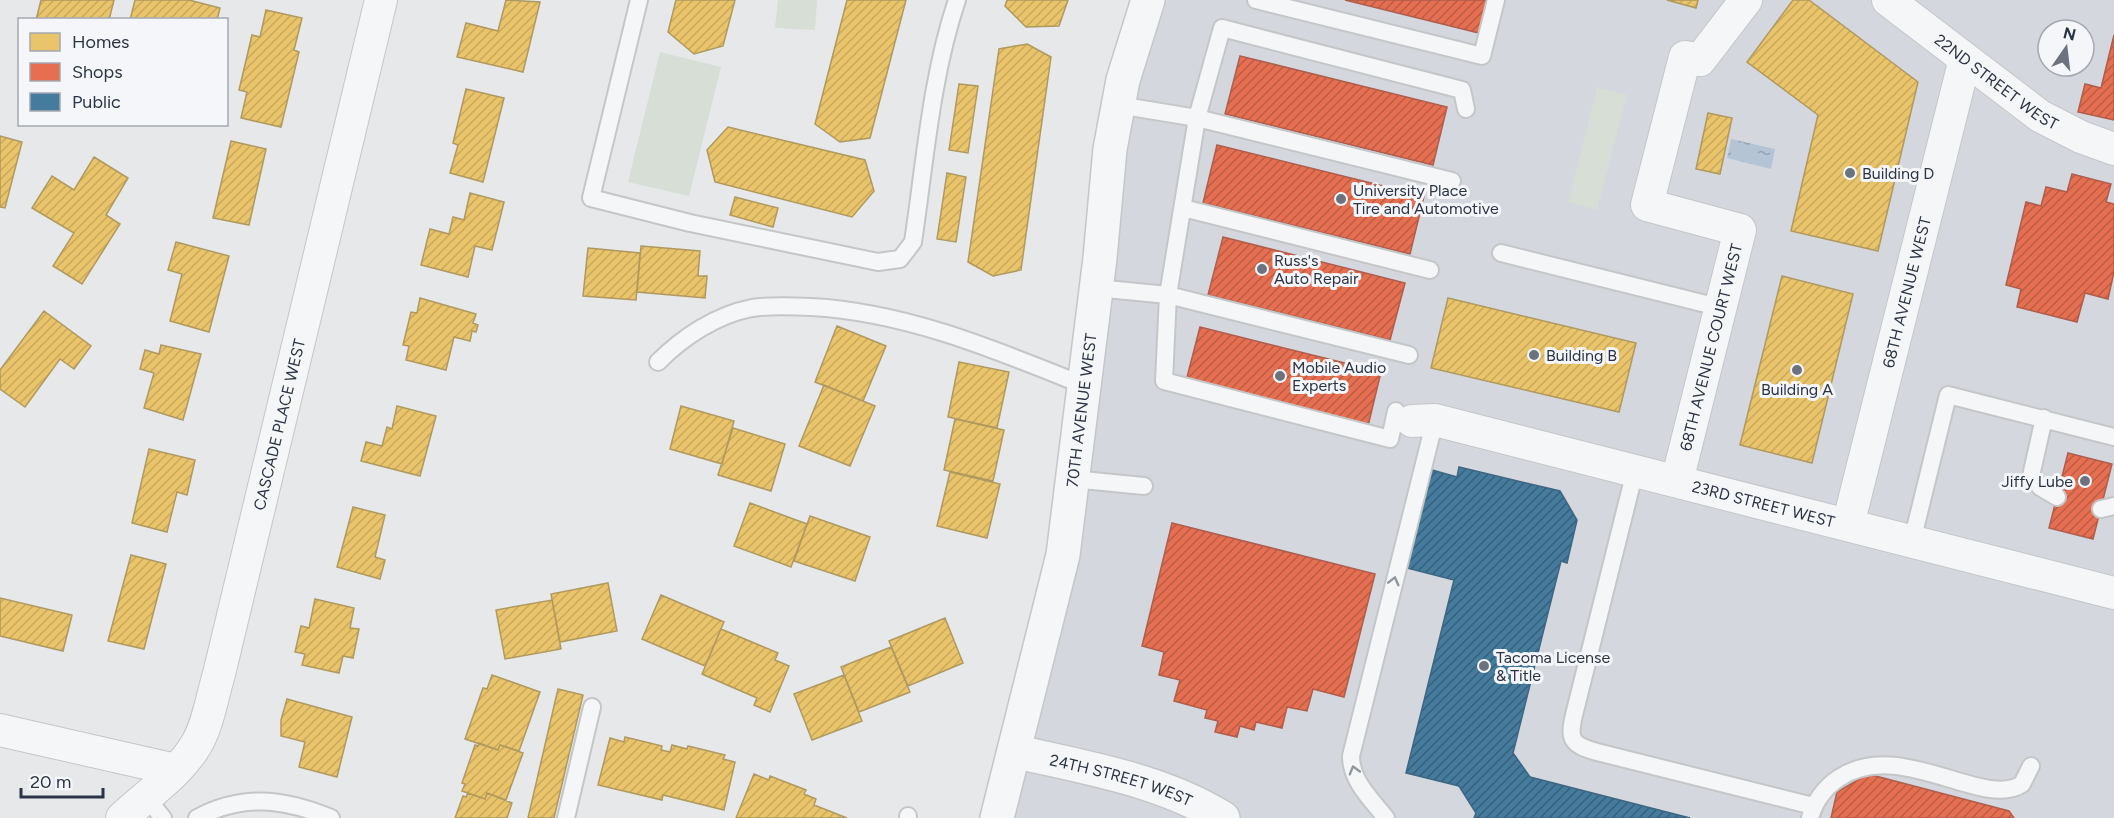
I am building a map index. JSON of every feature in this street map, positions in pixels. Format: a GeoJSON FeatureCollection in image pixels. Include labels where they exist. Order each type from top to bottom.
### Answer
{"type":"FeatureCollection","features":[{"type":"Feature","properties":{"kind":"street","name":"CASCADE PLACE WEST"},"geometry":{"type":"LineString","coordinates":[[122,818],[154,807],[176,770],[197,744],[219,674],[381,0]]}},
{"type":"Feature","properties":{"kind":"street","name":"70TH AVENUE WEST"},"geometry":{"type":"LineString","coordinates":[[997,818],[1058,577],[1096,288],[1110,149],[1132,45],[1148,0]]}},
{"type":"Feature","properties":{"kind":"street","name":"68TH AVENUE COURT WEST"},"geometry":{"type":"LineString","coordinates":[[1677,481],[1740,230],[1647,205],[1685,57],[1700,60],[1746,0]]}},
{"type":"Feature","properties":{"kind":"street","name":"22ND STREET WEST"},"geometry":{"type":"LineString","coordinates":[[1888,0],[2040,116],[2081,138],[2114,149]]}},
{"type":"Feature","properties":{"kind":"street","name":"68TH AVENUE WEST"},"geometry":{"type":"LineString","coordinates":[[1848,525],[1965,59]]}},
{"type":"Feature","properties":{"kind":"street","name":"23RD STREET WEST"},"geometry":{"type":"LineString","coordinates":[[1414,417],[1677,481],[2114,593]]}},
{"type":"Feature","properties":{"kind":"street"},"geometry":{"type":"LineString","coordinates":[[0,729],[176,770]]}},
{"type":"Feature","properties":{"kind":"street","name":"24TH STREET WEST"},"geometry":{"type":"LineString","coordinates":[[1014,751],[1125,777],[1185,808],[1223,818]]}},
{"type":"Feature","properties":{"kind":"lane"},"geometry":{"type":"LineString","coordinates":[[639,0],[591,198],[690,223],[878,262],[900,259],[913,242],[936,80],[957,0]]}},
{"type":"Feature","properties":{"kind":"lane"},"geometry":{"type":"LineString","coordinates":[[1256,0],[1482,56],[1496,0]]}},
{"type":"Feature","properties":{"kind":"lane"},"geometry":{"type":"LineString","coordinates":[[1414,417],[1390,439],[1164,381],[1168,295],[1197,118],[1222,28],[1462,90],[1466,109]]}},
{"type":"Feature","properties":{"kind":"lane"},"geometry":{"type":"LineString","coordinates":[[1118,105],[1197,118],[1452,181]]}},
{"type":"Feature","properties":{"kind":"lane"},"geometry":{"type":"LineString","coordinates":[[1183,208],[1430,270]]}},
{"type":"Feature","properties":{"kind":"lane"},"geometry":{"type":"LineString","coordinates":[[1501,253],[1722,308]]}},
{"type":"Feature","properties":{"kind":"lane"},"geometry":{"type":"LineString","coordinates":[[1096,288],[1168,295],[1409,355]]}},
{"type":"Feature","properties":{"kind":"lane"},"geometry":{"type":"LineString","coordinates":[[658,362],[676,345],[702,327],[751,308],[785,305],[854,311],[945,333],[1083,385]]}},
{"type":"Feature","properties":{"kind":"lane"},"geometry":{"type":"LineString","coordinates":[[1912,541],[1948,395],[2114,437]]}},
{"type":"Feature","properties":{"kind":"lane"},"geometry":{"type":"LineString","coordinates":[[1386,818],[1362,788],[1351,765],[1414,417]]}},
{"type":"Feature","properties":{"kind":"lane"},"geometry":{"type":"LineString","coordinates":[[2044,418],[2031,476],[2040,487],[2057,497]]}},
{"type":"Feature","properties":{"kind":"lane"},"geometry":{"type":"LineString","coordinates":[[1635,471],[1574,715],[1571,733],[1578,745],[1812,812],[1824,790],[1835,781],[1848,772],[1871,765],[1907,767],[1986,788],[2005,790],[2022,784],[2031,766]]}},
{"type":"Feature","properties":{"kind":"lane"},"geometry":{"type":"LineString","coordinates":[[1072,479],[1144,486]]}},
{"type":"Feature","properties":{"kind":"lane"},"geometry":{"type":"LineString","coordinates":[[566,818],[592,707]]}},
{"type":"Feature","properties":{"kind":"lane"},"geometry":{"type":"LineString","coordinates":[[197,818],[209,812],[254,800],[280,803],[331,818]]}},
{"type":"Feature","properties":{"kind":"shaded area"},"geometry":{"type":"Polygon","coordinates":[[[778,0],[817,0],[815,30],[775,28],[778,0]]]}},
{"type":"Feature","properties":{"kind":"shaded area"},"geometry":{"type":"Polygon","coordinates":[[[1148,0],[2114,0],[2114,818],[997,818],[1056,588],[1148,0]]]}},
{"type":"Feature","properties":{"kind":"shaded area"},"geometry":{"type":"Polygon","coordinates":[[[660,52],[721,67],[689,196],[628,182],[660,52]]]}},
{"type":"Feature","properties":{"kind":"shaded area"},"geometry":{"type":"Polygon","coordinates":[[[1597,87],[1627,95],[1597,210],[1568,202],[1597,87]]]}},
{"type":"Feature","properties":{"kind":"water"},"geometry":{"type":"Polygon","coordinates":[[[1731,139],[1775,149],[1771,169],[1727,158],[1731,139]]]}},
{"type":"Feature","properties":{"kind":"building: Homes"},"geometry":{"type":"Polygon","coordinates":[[[41,0],[114,0],[110,18],[36,18],[41,0]]]}},
{"type":"Feature","properties":{"kind":"building: Homes"},"geometry":{"type":"Polygon","coordinates":[[[135,0],[189,0],[220,8],[218,18],[130,18],[135,0]]]}},
{"type":"Feature","properties":{"kind":"building: Homes"},"geometry":{"type":"Polygon","coordinates":[[[506,0],[540,2],[523,72],[457,57],[466,23],[498,31],[506,0]]]}},
{"type":"Feature","properties":{"kind":"building: Homes"},"geometry":{"type":"Polygon","coordinates":[[[676,0],[735,0],[723,46],[694,54],[668,32],[676,0]]]}},
{"type":"Feature","properties":{"kind":"building: Homes"},"geometry":{"type":"Polygon","coordinates":[[[847,0],[906,0],[870,138],[840,142],[815,124],[847,0]]]}},
{"type":"Feature","properties":{"kind":"building: Homes"},"geometry":{"type":"Polygon","coordinates":[[[1007,0],[1068,0],[1059,26],[1026,27],[1005,6],[1007,0]]]}},
{"type":"Feature","properties":{"kind":"building: Homes"},"geometry":{"type":"Polygon","coordinates":[[[1667,0],[1698,0],[1696,8],[1667,0]]]}},
{"type":"Feature","properties":{"kind":"building: Homes","name":"Building D"},"geometry":{"type":"Polygon","coordinates":[[[1793,0],[1809,0],[1918,82],[1878,251],[1791,231],[1818,115],[1747,62],[1793,0]]]}},
{"type":"Feature","properties":{"kind":"building: Homes"},"geometry":{"type":"Polygon","coordinates":[[[266,10],[302,18],[294,50],[299,52],[281,127],[241,118],[247,92],[239,90],[252,35],[260,37],[266,10]]]}},
{"type":"Feature","properties":{"kind":"building: Homes"},"geometry":{"type":"Polygon","coordinates":[[[1027,44],[1051,57],[1021,270],[993,276],[968,262],[999,49],[1027,44]]]}},
{"type":"Feature","properties":{"kind":"building: Homes"},"geometry":{"type":"Polygon","coordinates":[[[959,84],[978,86],[968,153],[949,150],[959,84]]]}},
{"type":"Feature","properties":{"kind":"building: Homes"},"geometry":{"type":"Polygon","coordinates":[[[466,89],[504,98],[483,182],[450,173],[458,145],[453,143],[466,89]]]}},
{"type":"Feature","properties":{"kind":"building: Homes"},"geometry":{"type":"Polygon","coordinates":[[[1708,113],[1732,118],[1720,174],[1696,169],[1708,113]]]}},
{"type":"Feature","properties":{"kind":"building: Homes"},"geometry":{"type":"Polygon","coordinates":[[[728,127],[865,160],[874,191],[852,217],[715,182],[707,150],[728,127]]]}},
{"type":"Feature","properties":{"kind":"building: Homes"},"geometry":{"type":"Polygon","coordinates":[[[0,136],[22,142],[5,208],[0,207],[0,136]]]}},
{"type":"Feature","properties":{"kind":"building: Homes"},"geometry":{"type":"Polygon","coordinates":[[[231,141],[266,149],[249,225],[213,218],[231,141]]]}},
{"type":"Feature","properties":{"kind":"building: Homes"},"geometry":{"type":"Polygon","coordinates":[[[94,157],[128,178],[106,215],[120,224],[82,284],[53,266],[74,233],[32,208],[52,176],[74,190],[94,157]]]}},
{"type":"Feature","properties":{"kind":"building: Homes"},"geometry":{"type":"Polygon","coordinates":[[[947,173],[966,177],[956,242],[937,239],[947,173]]]}},
{"type":"Feature","properties":{"kind":"building: Homes"},"geometry":{"type":"Polygon","coordinates":[[[470,193],[504,202],[492,250],[475,246],[468,277],[421,265],[430,229],[449,234],[453,217],[464,220],[470,193]]]}},
{"type":"Feature","properties":{"kind":"building: Homes"},"geometry":{"type":"Polygon","coordinates":[[[735,197],[778,208],[773,227],[730,215],[735,197]]]}},
{"type":"Feature","properties":{"kind":"building: Homes"},"geometry":{"type":"Polygon","coordinates":[[[176,242],[229,256],[209,332],[170,321],[182,274],[168,270],[176,242]]]}},
{"type":"Feature","properties":{"kind":"building: Homes"},"geometry":{"type":"Polygon","coordinates":[[[641,246],[700,251],[698,276],[707,276],[705,298],[637,292],[641,246]]]}},
{"type":"Feature","properties":{"kind":"building: Homes"},"geometry":{"type":"Polygon","coordinates":[[[588,248],[640,253],[636,300],[583,296],[588,248]]]}},
{"type":"Feature","properties":{"kind":"building: Homes","name":"Building A"},"geometry":{"type":"Polygon","coordinates":[[[1782,276],[1853,294],[1812,463],[1740,445],[1782,276]]]}},
{"type":"Feature","properties":{"kind":"building: Homes"},"geometry":{"type":"Polygon","coordinates":[[[420,298],[476,314],[473,323],[478,325],[476,332],[472,331],[470,341],[454,337],[446,370],[406,360],[409,346],[403,345],[411,312],[417,313],[420,298]]]}},
{"type":"Feature","properties":{"kind":"building: Homes","name":"Building B"},"geometry":{"type":"Polygon","coordinates":[[[1448,298],[1636,343],[1619,412],[1431,368],[1448,298]]]}},
{"type":"Feature","properties":{"kind":"building: Homes"},"geometry":{"type":"Polygon","coordinates":[[[44,311],[91,346],[74,369],[60,359],[25,407],[0,389],[0,370],[44,311]]]}},
{"type":"Feature","properties":{"kind":"building: Homes"},"geometry":{"type":"Polygon","coordinates":[[[837,326],[886,346],[863,401],[815,382],[837,326]]]}},
{"type":"Feature","properties":{"kind":"building: Homes"},"geometry":{"type":"Polygon","coordinates":[[[161,345],[201,354],[183,420],[144,408],[154,373],[140,369],[145,350],[159,354],[161,345]]]}},
{"type":"Feature","properties":{"kind":"building: Homes"},"geometry":{"type":"Polygon","coordinates":[[[959,362],[1009,372],[997,428],[948,417],[959,362]]]}},
{"type":"Feature","properties":{"kind":"building: Homes"},"geometry":{"type":"Polygon","coordinates":[[[824,385],[875,406],[850,466],[799,446],[824,385]]]}},
{"type":"Feature","properties":{"kind":"building: Homes"},"geometry":{"type":"Polygon","coordinates":[[[397,406],[436,416],[420,476],[361,461],[366,442],[382,446],[387,427],[392,429],[397,406]]]}},
{"type":"Feature","properties":{"kind":"building: Homes"},"geometry":{"type":"Polygon","coordinates":[[[681,406],[734,421],[722,464],[670,449],[681,406]]]}},
{"type":"Feature","properties":{"kind":"building: Homes"},"geometry":{"type":"Polygon","coordinates":[[[955,419],[1004,430],[993,481],[944,470],[955,419]]]}},
{"type":"Feature","properties":{"kind":"building: Homes"},"geometry":{"type":"Polygon","coordinates":[[[733,428],[785,444],[771,491],[718,475],[733,428]]]}},
{"type":"Feature","properties":{"kind":"building: Homes"},"geometry":{"type":"Polygon","coordinates":[[[149,449],[195,460],[187,495],[177,492],[167,532],[132,523],[149,449]]]}},
{"type":"Feature","properties":{"kind":"building: Homes"},"geometry":{"type":"Polygon","coordinates":[[[950,472],[1000,484],[987,538],[937,526],[950,472]]]}},
{"type":"Feature","properties":{"kind":"building: Homes"},"geometry":{"type":"Polygon","coordinates":[[[750,503],[807,524],[791,567],[734,546],[750,503]]]}},
{"type":"Feature","properties":{"kind":"building: Homes"},"geometry":{"type":"Polygon","coordinates":[[[353,507],[385,515],[375,557],[385,560],[380,579],[337,567],[353,507]]]}},
{"type":"Feature","properties":{"kind":"building: Homes"},"geometry":{"type":"Polygon","coordinates":[[[810,516],[870,537],[855,581],[794,561],[810,516]]]}},
{"type":"Feature","properties":{"kind":"building: Homes"},"geometry":{"type":"Polygon","coordinates":[[[131,555],[166,564],[144,649],[108,641],[131,555]]]}},
{"type":"Feature","properties":{"kind":"building: Homes"},"geometry":{"type":"Polygon","coordinates":[[[608,583],[617,631],[560,642],[551,594],[608,583]]]}},
{"type":"Feature","properties":{"kind":"building: Homes"},"geometry":{"type":"Polygon","coordinates":[[[661,595],[724,622],[705,666],[642,639],[661,595]]]}},
{"type":"Feature","properties":{"kind":"building: Homes"},"geometry":{"type":"Polygon","coordinates":[[[0,598],[72,615],[63,651],[0,636],[0,598]]]}},
{"type":"Feature","properties":{"kind":"building: Homes"},"geometry":{"type":"Polygon","coordinates":[[[315,599],[354,608],[350,628],[359,629],[353,658],[343,656],[339,673],[302,665],[305,654],[295,652],[301,626],[309,628],[315,599]]]}},
{"type":"Feature","properties":{"kind":"building: Homes"},"geometry":{"type":"Polygon","coordinates":[[[552,600],[561,649],[505,659],[496,610],[552,600]]]}},
{"type":"Feature","properties":{"kind":"building: Homes"},"geometry":{"type":"Polygon","coordinates":[[[945,618],[963,663],[908,686],[889,641],[945,618]]]}},
{"type":"Feature","properties":{"kind":"building: Homes"},"geometry":{"type":"Polygon","coordinates":[[[721,629],[778,653],[775,660],[789,666],[770,712],[754,705],[757,698],[702,674],[721,629]]]}},
{"type":"Feature","properties":{"kind":"building: Homes"},"geometry":{"type":"Polygon","coordinates":[[[891,647],[910,692],[859,712],[841,667],[891,647]]]}},
{"type":"Feature","properties":{"kind":"building: Homes"},"geometry":{"type":"Polygon","coordinates":[[[492,675],[540,692],[519,751],[500,745],[498,750],[465,739],[483,688],[487,689],[492,675]]]}},
{"type":"Feature","properties":{"kind":"building: Homes"},"geometry":{"type":"Polygon","coordinates":[[[844,675],[862,721],[812,740],[794,694],[844,675]]]}},
{"type":"Feature","properties":{"kind":"building: Homes"},"geometry":{"type":"Polygon","coordinates":[[[558,689],[583,695],[554,818],[528,818],[558,689]]]}},
{"type":"Feature","properties":{"kind":"building: Homes"},"geometry":{"type":"Polygon","coordinates":[[[287,699],[352,717],[337,777],[299,767],[305,742],[281,736],[281,720],[287,699]]]}},
{"type":"Feature","properties":{"kind":"building: Homes"},"geometry":{"type":"Polygon","coordinates":[[[625,737],[662,746],[661,750],[670,752],[672,745],[687,749],[688,746],[725,755],[723,759],[735,762],[724,810],[663,795],[662,800],[598,785],[610,738],[624,742],[625,737]]]}},
{"type":"Feature","properties":{"kind":"building: Homes"},"geometry":{"type":"Polygon","coordinates":[[[479,743],[498,750],[500,745],[523,753],[506,800],[487,793],[485,799],[462,791],[465,784],[462,783],[475,745],[478,746],[479,743]]]}},
{"type":"Feature","properties":{"kind":"building: Homes"},"geometry":{"type":"Polygon","coordinates":[[[754,774],[769,780],[770,776],[806,790],[804,794],[816,799],[814,805],[847,818],[736,818],[754,774]]]}},
{"type":"Feature","properties":{"kind":"building: Homes"},"geometry":{"type":"Polygon","coordinates":[[[468,793],[485,799],[487,793],[512,803],[507,818],[455,818],[463,796],[466,797],[468,793]]]}},
{"type":"Feature","properties":{"kind":"building: Shops"},"geometry":{"type":"Polygon","coordinates":[[[1345,0],[1488,0],[1479,33],[1345,0]]]}},
{"type":"Feature","properties":{"kind":"building: Shops"},"geometry":{"type":"Polygon","coordinates":[[[2114,35],[2114,120],[2078,112],[2085,84],[2101,88],[2114,35]]]}},
{"type":"Feature","properties":{"kind":"building: Shops"},"geometry":{"type":"Polygon","coordinates":[[[1240,56],[1447,107],[1433,165],[1225,114],[1240,56]]]}},
{"type":"Feature","properties":{"kind":"building: Shops"},"geometry":{"type":"Polygon","coordinates":[[[1217,145],[1424,196],[1410,254],[1203,203],[1217,145]]]}},
{"type":"Feature","properties":{"kind":"building: Shops"},"geometry":{"type":"Polygon","coordinates":[[[2072,174],[2111,184],[2106,202],[2114,204],[2114,272],[2108,299],[2085,293],[2077,322],[2017,307],[2021,289],[2006,285],[2026,202],[2041,206],[2046,187],[2067,192],[2072,174]]]}},
{"type":"Feature","properties":{"kind":"building: Shops"},"geometry":{"type":"Polygon","coordinates":[[[1223,237],[1405,283],[1390,340],[1208,295],[1223,237]]]}},
{"type":"Feature","properties":{"kind":"building: Shops"},"geometry":{"type":"Polygon","coordinates":[[[1200,327],[1381,372],[1367,430],[1185,385],[1200,327]]]}},
{"type":"Feature","properties":{"kind":"building: Shops","name":"Jiffy Lube"},"geometry":{"type":"Polygon","coordinates":[[[2068,453],[2112,464],[2093,539],[2049,528],[2068,453]]]}},
{"type":"Feature","properties":{"kind":"building: Shops"},"geometry":{"type":"Polygon","coordinates":[[[1172,523],[1375,574],[1344,697],[1313,689],[1307,711],[1287,707],[1282,728],[1256,722],[1254,730],[1240,726],[1237,737],[1215,732],[1218,721],[1205,718],[1207,710],[1174,701],[1180,680],[1159,675],[1164,652],[1142,646],[1172,523]]]}},
{"type":"Feature","properties":{"kind":"building: Shops"},"geometry":{"type":"Polygon","coordinates":[[[1868,774],[2009,811],[2014,818],[1831,818],[1837,792],[1868,774]]]}},
{"type":"Feature","properties":{"kind":"building: Public","name":"Tacoma License & Title"},"geometry":{"type":"Polygon","coordinates":[[[1459,467],[1560,491],[1577,520],[1567,563],[1561,561],[1513,753],[1530,777],[1690,818],[1474,818],[1476,813],[1459,786],[1406,773],[1454,580],[1407,568],[1432,470],[1457,477],[1459,467]]]}},
{"type":"Feature","properties":{"kind":"place","name":"Building D"},"geometry":{"type":"Point","coordinates":[1850,173]}},
{"type":"Feature","properties":{"kind":"place","name":"University Place Tire and Automotive"},"geometry":{"type":"Point","coordinates":[1341,199]}},
{"type":"Feature","properties":{"kind":"place","name":"Russ's Auto Repair"},"geometry":{"type":"Point","coordinates":[1262,269]}},
{"type":"Feature","properties":{"kind":"place","name":"Building B"},"geometry":{"type":"Point","coordinates":[1534,355]}},
{"type":"Feature","properties":{"kind":"place","name":"Building A"},"geometry":{"type":"Point","coordinates":[1797,370]}},
{"type":"Feature","properties":{"kind":"place","name":"Mobile Audio Experts"},"geometry":{"type":"Point","coordinates":[1280,376]}},
{"type":"Feature","properties":{"kind":"place","name":"Jiffy Lube"},"geometry":{"type":"Point","coordinates":[2085,481]}},
{"type":"Feature","properties":{"kind":"place","name":"Tacoma License & Title"},"geometry":{"type":"Point","coordinates":[1484,666]}}]}
